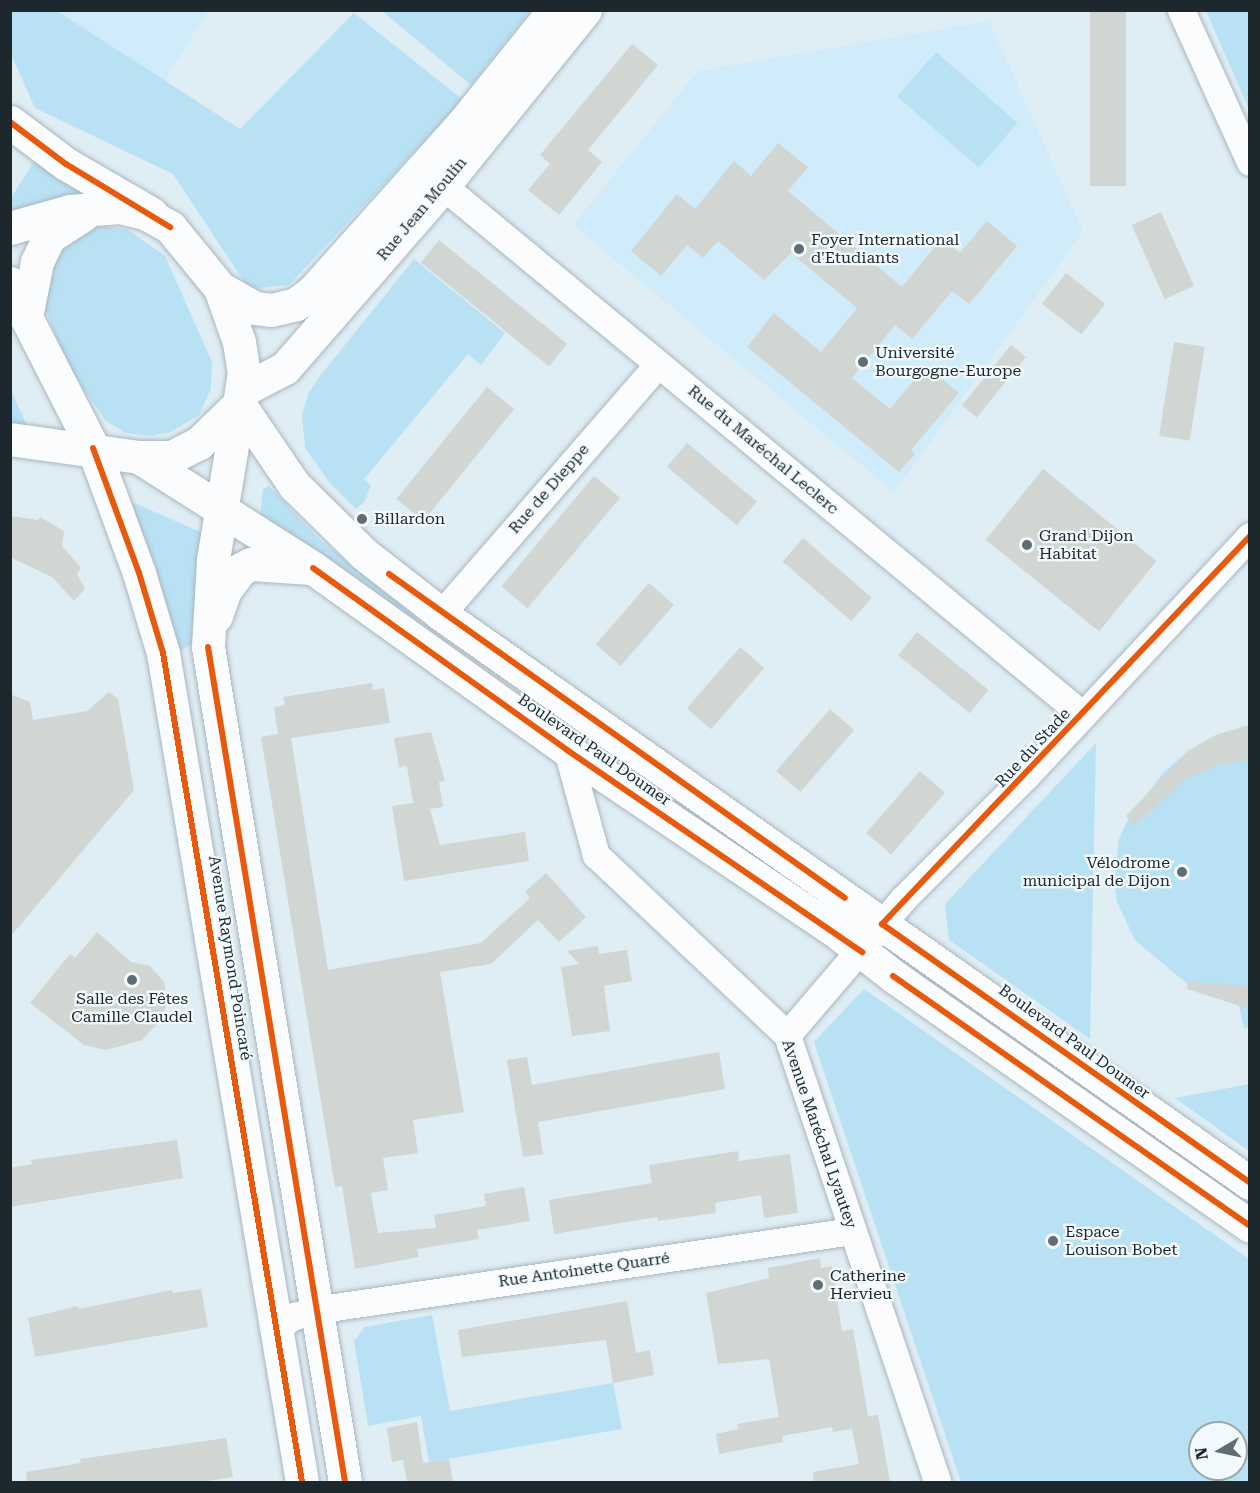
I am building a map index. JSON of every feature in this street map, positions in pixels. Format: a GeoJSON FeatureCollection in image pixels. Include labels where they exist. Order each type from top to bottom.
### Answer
{"type":"FeatureCollection","features":[{"type":"Feature","properties":{"kind":"main road","name":"Rue Jean Moulin"},"geometry":{"type":"LineString","coordinates":[[220,288],[255,308],[271,310],[296,304],[314,291],[464,122],[554,10]]}},
{"type":"Feature","properties":{"kind":"main road","name":"Rue Jean Moulin"},"geometry":{"type":"LineString","coordinates":[[139,457],[172,457],[199,443],[241,397],[285,368],[443,186],[585,10]]}},
{"type":"Feature","properties":{"kind":"main road"},"geometry":{"type":"LineString","coordinates":[[10,122],[66,164],[171,227],[220,288]]}},
{"type":"Feature","properties":{"kind":"main road"},"geometry":{"type":"LineString","coordinates":[[10,228],[70,211],[95,209],[132,209],[171,227]]}},
{"type":"Feature","properties":{"kind":"main road"},"geometry":{"type":"LineString","coordinates":[[26,317],[37,262],[49,237],[95,209]]}},
{"type":"Feature","properties":{"kind":"main road","name":"Avenue Raymond Poincaré"},"geometry":{"type":"LineString","coordinates":[[10,283],[93,448],[139,573],[163,653],[278,1327],[302,1482]]}},
{"type":"Feature","properties":{"kind":"main road","name":"Avenue Raymond Poincaré"},"geometry":{"type":"LineString","coordinates":[[220,288],[239,342],[241,397],[213,560],[208,647],[345,1482]]}},
{"type":"Feature","properties":{"kind":"main road","name":"Boulevard Paul Doumer"},"geometry":{"type":"LineString","coordinates":[[241,397],[294,485],[364,554],[441,614],[1250,1182]]}},
{"type":"Feature","properties":{"kind":"main road"},"geometry":{"type":"LineString","coordinates":[[10,439],[93,448],[139,457]]}},
{"type":"Feature","properties":{"kind":"main road","name":"Boulevard Paul Doumer"},"geometry":{"type":"LineString","coordinates":[[139,457],[223,508],[313,568],[567,750],[862,952],[1250,1226]]}},
{"type":"Feature","properties":{"kind":"main road","name":"Avenue Raymond Poincaré"},"geometry":{"type":"LineString","coordinates":[[208,647],[225,590],[241,569],[251,564],[313,568]]}},
{"type":"Feature","properties":{"kind":"street"},"geometry":{"type":"LineString","coordinates":[[1181,10],[1250,162]]}},
{"type":"Feature","properties":{"kind":"street","name":"Rue du Maréchal Leclerc"},"geometry":{"type":"LineString","coordinates":[[443,186],[1083,715]]}},
{"type":"Feature","properties":{"kind":"street","name":"Rue de Dieppe"},"geometry":{"type":"LineString","coordinates":[[441,614],[658,363]]}},
{"type":"Feature","properties":{"kind":"street","name":"Rue du Stade"},"geometry":{"type":"LineString","coordinates":[[787,1035],[862,952],[882,924],[1083,715],[1250,536]]}},
{"type":"Feature","properties":{"kind":"street","name":"Avenue Maréchal Lyautey"},"geometry":{"type":"LineString","coordinates":[[567,750],[596,855],[787,1035],[937,1482]]}},
{"type":"Feature","properties":{"kind":"street","name":"Rue Antoinette Quarré"},"geometry":{"type":"LineString","coordinates":[[316,1310],[852,1231]]}},
{"type":"Feature","properties":{"kind":"street"},"geometry":{"type":"LineString","coordinates":[[278,1327],[294,1316],[316,1310]]}},
{"type":"Feature","properties":{"kind":"shaded area"},"geometry":{"type":"Polygon","coordinates":[[[10,11],[57,11],[240,129],[354,13],[463,100],[289,285],[249,289],[173,174],[35,108],[11,54],[10,11]]]}},
{"type":"Feature","properties":{"kind":"shaded area"},"geometry":{"type":"Polygon","coordinates":[[[56,11],[208,11],[153,99],[56,11]]]}},
{"type":"Feature","properties":{"kind":"shaded area"},"geometry":{"type":"Polygon","coordinates":[[[382,11],[530,11],[471,85],[382,11]]]}},
{"type":"Feature","properties":{"kind":"shaded area"},"geometry":{"type":"Polygon","coordinates":[[[1206,11],[1249,11],[1249,109],[1206,11]]]}},
{"type":"Feature","properties":{"kind":"shaded area","name":"Université Bourgogne-Europe"},"geometry":{"type":"Polygon","coordinates":[[[989,21],[1083,232],[894,492],[573,225],[698,71],[989,21]]]}},
{"type":"Feature","properties":{"kind":"shaded area"},"geometry":{"type":"Polygon","coordinates":[[[936,52],[1018,123],[979,167],[897,97],[936,52]]]}},
{"type":"Feature","properties":{"kind":"shaded area"},"geometry":{"type":"Polygon","coordinates":[[[35,160],[85,191],[83,197],[11,222],[11,198],[35,160]]]}},
{"type":"Feature","properties":{"kind":"shaded area"},"geometry":{"type":"Polygon","coordinates":[[[98,226],[127,229],[165,256],[212,362],[211,389],[199,415],[171,432],[151,436],[126,433],[106,421],[66,364],[45,307],[46,266],[75,231],[98,226]]]}},
{"type":"Feature","properties":{"kind":"shaded area"},"geometry":{"type":"Polygon","coordinates":[[[414,259],[505,333],[481,365],[468,354],[364,479],[371,486],[364,502],[356,509],[330,483],[305,448],[302,415],[308,394],[320,376],[414,259]]]}},
{"type":"Feature","properties":{"kind":"shaded area"},"geometry":{"type":"Polygon","coordinates":[[[11,390],[29,431],[11,428],[11,390]]]}},
{"type":"Feature","properties":{"kind":"shaded area"},"geometry":{"type":"Polygon","coordinates":[[[269,486],[320,540],[417,616],[412,624],[260,519],[263,489],[269,486]]]}},
{"type":"Feature","properties":{"kind":"shaded area"},"geometry":{"type":"Polygon","coordinates":[[[132,502],[205,534],[195,643],[173,654],[132,502]]]}},
{"type":"Feature","properties":{"kind":"shaded area","name":"Vélodrome municipal de Dijon"},"geometry":{"type":"Polygon","coordinates":[[[1249,725],[1250,1027],[1244,1028],[1239,1006],[1186,983],[1135,940],[1117,902],[1114,883],[1119,839],[1130,815],[1164,772],[1188,751],[1216,735],[1249,725]]]}},
{"type":"Feature","properties":{"kind":"shaded area"},"geometry":{"type":"Polygon","coordinates":[[[1096,743],[1090,1039],[949,940],[945,904],[1096,743]]]}},
{"type":"Feature","properties":{"kind":"shaded area","name":"Espace Louison Bobet"},"geometry":{"type":"Polygon","coordinates":[[[864,989],[1249,1259],[1249,1482],[961,1482],[814,1042],[864,989]]]}},
{"type":"Feature","properties":{"kind":"shaded area"},"geometry":{"type":"Polygon","coordinates":[[[1249,1084],[1249,1151],[1175,1098],[1208,1092],[1249,1084]]]}},
{"type":"Feature","properties":{"kind":"shaded area"},"geometry":{"type":"Polygon","coordinates":[[[432,1315],[450,1411],[613,1383],[622,1429],[429,1462],[421,1416],[368,1426],[354,1341],[365,1327],[432,1315]]]}},
{"type":"Feature","properties":{"kind":"building"},"geometry":{"type":"Polygon","coordinates":[[[1090,10],[1126,10],[1126,186],[1090,186],[1090,10]]]}},
{"type":"Feature","properties":{"kind":"building"},"geometry":{"type":"Polygon","coordinates":[[[632,44],[658,65],[588,150],[602,162],[559,215],[528,190],[550,164],[540,155],[632,44]]]}},
{"type":"Feature","properties":{"kind":"building","name":"Foyer International d'Etudiants"},"geometry":{"type":"Polygon","coordinates":[[[778,143],[808,167],[788,191],[902,287],[942,238],[960,253],[987,221],[1017,246],[969,304],[952,291],[912,339],[895,325],[852,378],[890,409],[926,366],[959,393],[911,450],[915,454],[899,472],[747,347],[774,313],[821,352],[857,308],[791,253],[764,280],[718,241],[703,258],[687,245],[661,276],[631,251],[677,194],[695,209],[734,161],[751,176],[778,143]]]}},
{"type":"Feature","properties":{"kind":"building"},"geometry":{"type":"Polygon","coordinates":[[[1161,212],[1194,286],[1165,299],[1132,225],[1161,212]]]}},
{"type":"Feature","properties":{"kind":"building"},"geometry":{"type":"Polygon","coordinates":[[[439,240],[567,344],[549,366],[421,263],[439,240]]]}},
{"type":"Feature","properties":{"kind":"building"},"geometry":{"type":"Polygon","coordinates":[[[1066,273],[1105,304],[1081,335],[1042,304],[1066,273]]]}},
{"type":"Feature","properties":{"kind":"building"},"geometry":{"type":"Polygon","coordinates":[[[1174,342],[1205,347],[1190,441],[1159,436],[1174,342]]]}},
{"type":"Feature","properties":{"kind":"building"},"geometry":{"type":"Polygon","coordinates":[[[1011,345],[1026,357],[977,418],[962,406],[1011,345]]]}},
{"type":"Feature","properties":{"kind":"building"},"geometry":{"type":"Polygon","coordinates":[[[487,387],[514,409],[424,521],[396,499],[487,387]]]}},
{"type":"Feature","properties":{"kind":"building"},"geometry":{"type":"Polygon","coordinates":[[[687,443],[757,501],[737,525],[667,467],[687,443]]]}},
{"type":"Feature","properties":{"kind":"building"},"geometry":{"type":"Polygon","coordinates":[[[1043,469],[1156,561],[1099,632],[986,540],[1043,469]]]}},
{"type":"Feature","properties":{"kind":"building"},"geometry":{"type":"Polygon","coordinates":[[[594,476],[620,498],[527,608],[501,586],[594,476]]]}},
{"type":"Feature","properties":{"kind":"building"},"geometry":{"type":"Polygon","coordinates":[[[10,516],[38,520],[40,517],[64,531],[62,546],[81,568],[77,574],[85,589],[74,601],[52,577],[10,557],[10,516]]]}},
{"type":"Feature","properties":{"kind":"building"},"geometry":{"type":"Polygon","coordinates":[[[803,538],[872,598],[851,621],[783,561],[803,538]]]}},
{"type":"Feature","properties":{"kind":"building"},"geometry":{"type":"Polygon","coordinates":[[[649,583],[674,605],[621,666],[596,644],[649,583]]]}},
{"type":"Feature","properties":{"kind":"building"},"geometry":{"type":"Polygon","coordinates":[[[917,632],[988,690],[970,713],[898,655],[917,632]]]}},
{"type":"Feature","properties":{"kind":"building"},"geometry":{"type":"Polygon","coordinates":[[[740,647],[764,668],[711,729],[687,708],[740,647]]]}},
{"type":"Feature","properties":{"kind":"building"},"geometry":{"type":"Polygon","coordinates":[[[372,683],[373,690],[384,688],[390,723],[291,738],[328,970],[481,943],[530,898],[525,892],[546,873],[586,917],[559,942],[538,920],[491,964],[440,972],[464,1112],[413,1120],[418,1153],[383,1158],[388,1190],[371,1193],[378,1233],[436,1228],[434,1215],[486,1206],[484,1194],[524,1187],[530,1221],[477,1230],[479,1239],[417,1249],[419,1257],[355,1269],[342,1186],[335,1187],[261,737],[278,734],[274,707],[285,705],[283,697],[372,683]]]}},
{"type":"Feature","properties":{"kind":"building"},"geometry":{"type":"Polygon","coordinates":[[[109,692],[118,699],[134,790],[10,937],[10,694],[30,702],[33,720],[87,711],[109,692]]]}},
{"type":"Feature","properties":{"kind":"building"},"geometry":{"type":"Polygon","coordinates":[[[830,709],[854,730],[800,792],[776,771],[830,709]]]}},
{"type":"Feature","properties":{"kind":"building"},"geometry":{"type":"Polygon","coordinates":[[[1250,725],[1250,759],[1216,766],[1186,779],[1135,825],[1126,816],[1188,751],[1216,735],[1250,725]]]}},
{"type":"Feature","properties":{"kind":"building"},"geometry":{"type":"Polygon","coordinates":[[[431,732],[445,781],[439,782],[443,807],[430,809],[440,845],[525,832],[529,861],[404,881],[392,806],[413,803],[407,766],[399,767],[394,738],[431,732]]]}},
{"type":"Feature","properties":{"kind":"building"},"geometry":{"type":"Polygon","coordinates":[[[920,771],[945,793],[891,855],[866,833],[920,771]]]}},
{"type":"Feature","properties":{"kind":"building"},"geometry":{"type":"Polygon","coordinates":[[[97,932],[131,962],[150,966],[164,982],[168,1002],[159,1022],[142,1040],[106,1050],[84,1045],[30,1003],[70,954],[75,958],[97,932]]]}},
{"type":"Feature","properties":{"kind":"building"},"geometry":{"type":"Polygon","coordinates":[[[598,946],[599,954],[627,950],[632,981],[604,986],[610,1031],[572,1036],[561,967],[579,964],[567,951],[598,946]]]}},
{"type":"Feature","properties":{"kind":"building"},"geometry":{"type":"Polygon","coordinates":[[[1188,982],[1250,986],[1250,1009],[1187,989],[1188,982]]]}},
{"type":"Feature","properties":{"kind":"building"},"geometry":{"type":"Polygon","coordinates":[[[719,1052],[725,1089],[538,1122],[543,1154],[523,1157],[507,1060],[527,1057],[532,1085],[719,1052]]]}},
{"type":"Feature","properties":{"kind":"building"},"geometry":{"type":"Polygon","coordinates":[[[177,1140],[183,1178],[10,1207],[10,1168],[32,1164],[31,1160],[177,1140]]]}},
{"type":"Feature","properties":{"kind":"building"},"geometry":{"type":"Polygon","coordinates":[[[738,1151],[739,1161],[790,1154],[798,1213],[764,1218],[761,1195],[715,1203],[716,1213],[658,1221],[657,1217],[554,1234],[549,1200],[652,1183],[649,1165],[738,1151]]]}},
{"type":"Feature","properties":{"kind":"building"},"geometry":{"type":"Polygon","coordinates":[[[820,1258],[821,1268],[832,1266],[842,1331],[853,1329],[868,1416],[878,1415],[890,1482],[814,1482],[813,1472],[859,1464],[852,1429],[833,1432],[832,1427],[782,1436],[783,1442],[719,1454],[716,1434],[739,1429],[737,1424],[779,1417],[769,1359],[718,1364],[706,1293],[769,1278],[768,1268],[820,1258]]]}},
{"type":"Feature","properties":{"kind":"building"},"geometry":{"type":"Polygon","coordinates":[[[201,1289],[208,1327],[35,1357],[28,1318],[78,1306],[79,1309],[172,1290],[173,1293],[201,1289]]]}},
{"type":"Feature","properties":{"kind":"building"},"geometry":{"type":"Polygon","coordinates":[[[627,1301],[636,1353],[650,1350],[654,1375],[613,1383],[606,1340],[462,1357],[458,1330],[627,1301]]]}},
{"type":"Feature","properties":{"kind":"building"},"geometry":{"type":"Polygon","coordinates":[[[417,1422],[423,1463],[449,1459],[453,1482],[407,1482],[403,1460],[392,1462],[387,1428],[417,1422]]]}},
{"type":"Feature","properties":{"kind":"building"},"geometry":{"type":"Polygon","coordinates":[[[226,1438],[233,1477],[201,1482],[27,1482],[26,1472],[81,1463],[80,1459],[226,1438]]]}},
{"type":"Feature","properties":{"kind":"cycle path"},"geometry":{"type":"LineString","coordinates":[[10,122],[66,164],[170,227]]}},
{"type":"Feature","properties":{"kind":"cycle path"},"geometry":{"type":"LineString","coordinates":[[93,448],[139,573],[163,653],[302,1482]]}},
{"type":"Feature","properties":{"kind":"cycle path"},"geometry":{"type":"LineString","coordinates":[[1250,536],[882,924],[1250,1183]]}},
{"type":"Feature","properties":{"kind":"cycle path"},"geometry":{"type":"LineString","coordinates":[[313,568],[567,750],[862,952]]}},
{"type":"Feature","properties":{"kind":"cycle path"},"geometry":{"type":"LineString","coordinates":[[389,574],[845,898]]}},
{"type":"Feature","properties":{"kind":"cycle path"},"geometry":{"type":"LineString","coordinates":[[208,647],[345,1482]]}},
{"type":"Feature","properties":{"kind":"cycle path"},"geometry":{"type":"LineString","coordinates":[[893,976],[1250,1226]]}},
{"type":"Feature","properties":{"kind":"place","name":"Foyer International d'Etudiants"},"geometry":{"type":"Point","coordinates":[799,249]}},
{"type":"Feature","properties":{"kind":"place","name":"Université Bourgogne-Europe"},"geometry":{"type":"Point","coordinates":[863,362]}},
{"type":"Feature","properties":{"kind":"place","name":"Billardon"},"geometry":{"type":"Point","coordinates":[362,519]}},
{"type":"Feature","properties":{"kind":"place","name":"Grand Dijon Habitat"},"geometry":{"type":"Point","coordinates":[1027,545]}},
{"type":"Feature","properties":{"kind":"place","name":"Vélodrome municipal de Dijon"},"geometry":{"type":"Point","coordinates":[1182,872]}},
{"type":"Feature","properties":{"kind":"place","name":"Salle des Fêtes Camille Claudel"},"geometry":{"type":"Point","coordinates":[132,980]}},
{"type":"Feature","properties":{"kind":"place","name":"Espace Louison Bobet"},"geometry":{"type":"Point","coordinates":[1053,1241]}},
{"type":"Feature","properties":{"kind":"place","name":"Catherine Hervieu"},"geometry":{"type":"Point","coordinates":[818,1285]}}]}
